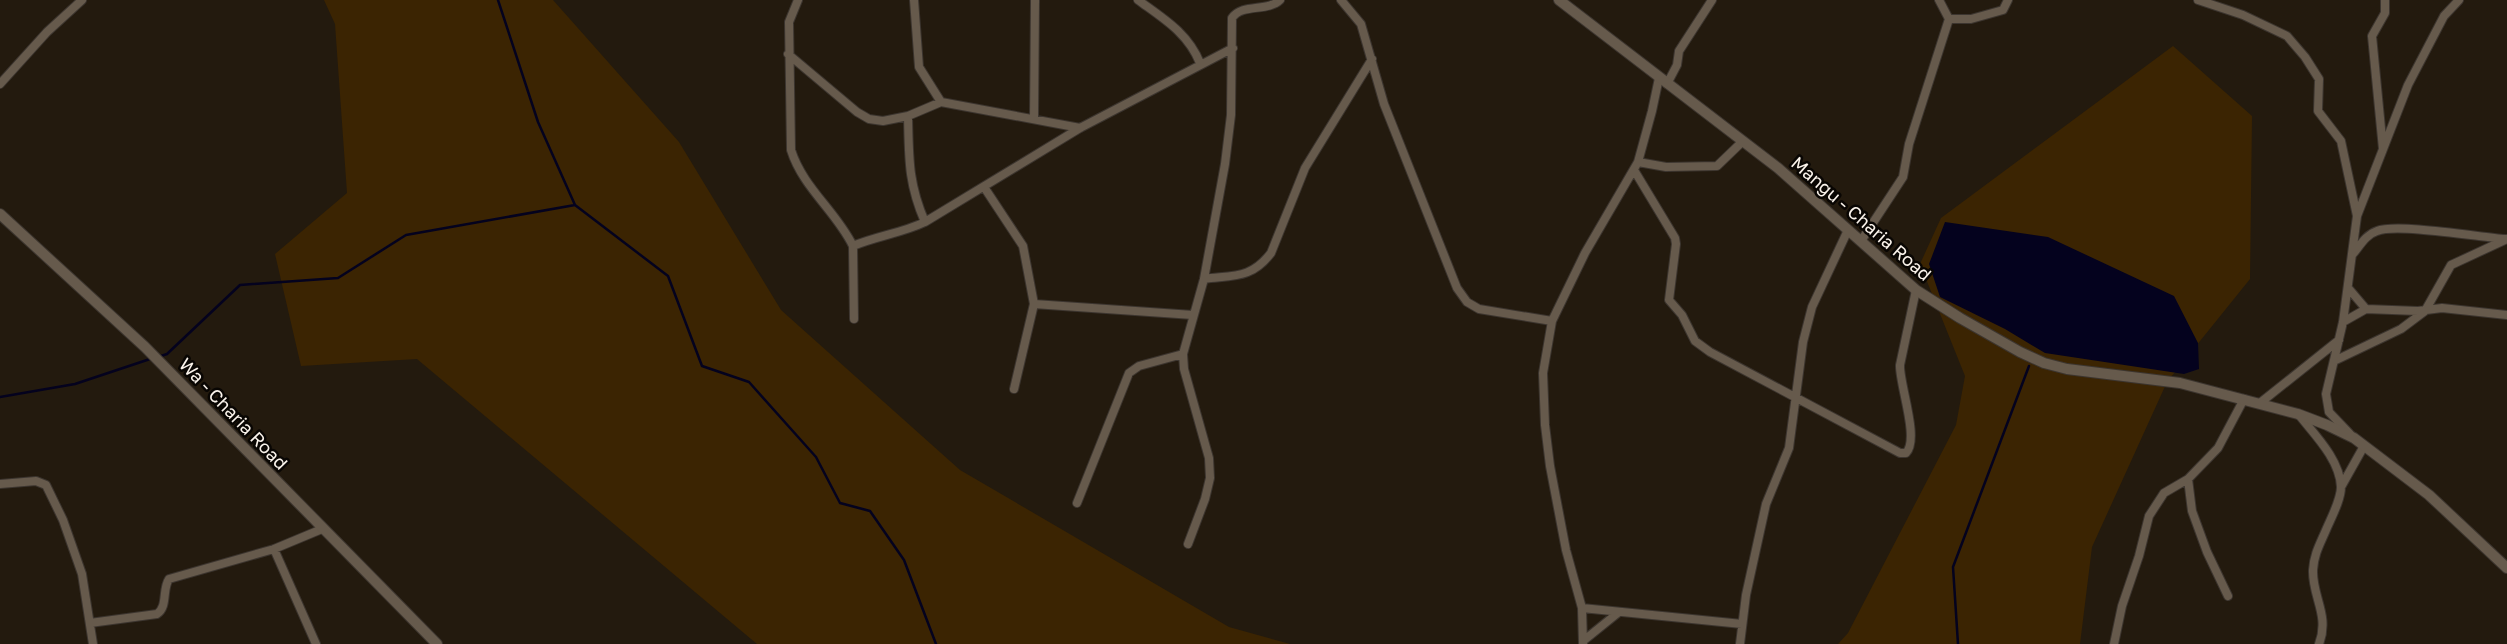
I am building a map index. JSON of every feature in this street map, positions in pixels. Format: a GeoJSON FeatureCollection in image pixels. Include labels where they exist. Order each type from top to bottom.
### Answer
{"type":"FeatureCollection","features":[{"type":"Feature","properties":{"kind":"street"},"geometry":{"type":"LineString","coordinates":[[0,84],[48,32],[82,0]]}},
{"type":"Feature","properties":{"kind":"street"},"geometry":{"type":"LineString","coordinates":[[798,0],[789,22],[788,54],[791,142],[794,160],[804,177],[842,226],[854,246],[854,319]]}},
{"type":"Feature","properties":{"kind":"street"},"geometry":{"type":"LineString","coordinates":[[914,0],[919,67],[941,102]]}},
{"type":"Feature","properties":{"kind":"street"},"geometry":{"type":"LineString","coordinates":[[1034,119],[1035,0]]}},
{"type":"Feature","properties":{"kind":"street"},"geometry":{"type":"LineString","coordinates":[[1138,0],[1194,46],[1200,64]]}},
{"type":"Feature","properties":{"kind":"street"},"geometry":{"type":"LineString","coordinates":[[1188,544],[1205,499],[1210,478],[1209,458],[1184,369],[1183,354],[1204,280],[1225,164],[1231,115],[1232,18],[1235,14],[1267,7],[1280,0]]}},
{"type":"Feature","properties":{"kind":"street"},"geometry":{"type":"LineString","coordinates":[[1341,0],[1362,24],[1384,104],[1457,288],[1466,302],[1479,309],[1552,321]]}},
{"type":"Feature","properties":{"kind":"street","name":"Mangu - Charia Road"},"geometry":{"type":"LineString","coordinates":[[1559,0],[1778,168],[1916,290],[2020,352],[2044,363],[2067,369],[2180,383],[2298,414],[2354,438],[2429,495],[2507,568]]}},
{"type":"Feature","properties":{"kind":"street"},"geometry":{"type":"LineString","coordinates":[[1583,642],[1582,608],[1554,493],[1544,425],[1543,373],[1552,321],[1585,253],[1638,162],[1652,111],[1663,81],[1677,65],[1679,51],[1712,0]]}},
{"type":"Feature","properties":{"kind":"street"},"geometry":{"type":"LineString","coordinates":[[1861,241],[1903,177],[1909,144],[1949,19],[1939,0]]}},
{"type":"Feature","properties":{"kind":"street"},"geometry":{"type":"LineString","coordinates":[[1949,19],[1971,18],[2003,10],[2008,0]]}},
{"type":"Feature","properties":{"kind":"street"},"geometry":{"type":"LineString","coordinates":[[2198,0],[2243,15],[2288,36],[2305,57],[2319,79],[2318,111],[2341,141],[2357,216]]}},
{"type":"Feature","properties":{"kind":"street"},"geometry":{"type":"LineString","coordinates":[[2383,151],[2372,36],[2385,12],[2385,0]]}},
{"type":"Feature","properties":{"kind":"street"},"geometry":{"type":"LineString","coordinates":[[2354,438],[2326,406],[2326,394],[2349,289],[2357,216],[2408,85],[2444,16],[2459,0]]}},
{"type":"Feature","properties":{"kind":"street"},"geometry":{"type":"LineString","coordinates":[[854,246],[906,231],[925,222],[1080,128],[1233,48]]}},
{"type":"Feature","properties":{"kind":"street"},"geometry":{"type":"LineString","coordinates":[[788,54],[857,112],[869,119],[883,121],[908,116],[941,102],[1080,128]]}},
{"type":"Feature","properties":{"kind":"street"},"geometry":{"type":"LineString","coordinates":[[1204,280],[1250,273],[1262,264],[1271,253],[1305,168],[1372,59]]}},
{"type":"Feature","properties":{"kind":"street"},"geometry":{"type":"LineString","coordinates":[[908,116],[909,172],[914,197],[925,222]]}},
{"type":"Feature","properties":{"kind":"street"},"geometry":{"type":"LineString","coordinates":[[1638,162],[1666,167],[1717,166],[1742,141]]}},
{"type":"Feature","properties":{"kind":"street"},"geometry":{"type":"LineString","coordinates":[[1634,170],[1675,238],[1669,300],[1682,315],[1695,342],[1710,352],[1796,396],[1900,453],[1906,453],[1910,444],[1907,402],[1899,374],[1916,290]]}},
{"type":"Feature","properties":{"kind":"street"},"geometry":{"type":"LineString","coordinates":[[984,187],[1023,246],[1034,304],[1014,389]]}},
{"type":"Feature","properties":{"kind":"street","name":"Wa - Charia Road"},"geometry":{"type":"LineString","coordinates":[[0,214],[145,347],[437,644]]}},
{"type":"Feature","properties":{"kind":"street"},"geometry":{"type":"LineString","coordinates":[[1740,644],[1755,549],[1766,504],[1790,448],[1803,342],[1812,307],[1848,230]]}},
{"type":"Feature","properties":{"kind":"street"},"geometry":{"type":"LineString","coordinates":[[2352,255],[2367,236],[2379,230],[2422,230],[2507,239]]}},
{"type":"Feature","properties":{"kind":"street"},"geometry":{"type":"LineString","coordinates":[[2334,361],[2401,330],[2425,311],[2452,265],[2507,239]]}},
{"type":"Feature","properties":{"kind":"street"},"geometry":{"type":"LineString","coordinates":[[2349,289],[2366,309]]}},
{"type":"Feature","properties":{"kind":"street"},"geometry":{"type":"LineString","coordinates":[[1034,304],[1193,314]]}},
{"type":"Feature","properties":{"kind":"street"},"geometry":{"type":"LineString","coordinates":[[2343,322],[2366,309],[2425,311],[2442,308],[2507,314]]}},
{"type":"Feature","properties":{"kind":"street"},"geometry":{"type":"LineString","coordinates":[[2260,403],[2339,340]]}},
{"type":"Feature","properties":{"kind":"street"},"geometry":{"type":"LineString","coordinates":[[1077,503],[1128,373],[1139,366],[1183,354]]}},
{"type":"Feature","properties":{"kind":"street"},"geometry":{"type":"LineString","coordinates":[[2114,644],[2122,606],[2139,556],[2149,516],[2164,493],[2188,479],[2218,448],[2244,399]]}},
{"type":"Feature","properties":{"kind":"street"},"geometry":{"type":"LineString","coordinates":[[2298,414],[2336,466],[2341,488]]}},
{"type":"Feature","properties":{"kind":"street"},"geometry":{"type":"LineString","coordinates":[[2318,644],[2324,630],[2313,573],[2314,556],[2341,488],[2364,446]]}},
{"type":"Feature","properties":{"kind":"street"},"geometry":{"type":"LineString","coordinates":[[2188,479],[2192,511],[2207,552],[2228,596]]}},
{"type":"Feature","properties":{"kind":"street"},"geometry":{"type":"LineString","coordinates":[[0,484],[36,481],[46,485],[63,520],[82,574],[93,644]]}},
{"type":"Feature","properties":{"kind":"street"},"geometry":{"type":"LineString","coordinates":[[90,623],[157,614],[163,606],[165,584],[169,579],[274,549],[322,529]]}},
{"type":"Feature","properties":{"kind":"street"},"geometry":{"type":"LineString","coordinates":[[274,549],[316,644]]}},
{"type":"Feature","properties":{"kind":"street"},"geometry":{"type":"LineString","coordinates":[[1582,608],[1742,624]]}},
{"type":"Feature","properties":{"kind":"street"},"geometry":{"type":"LineString","coordinates":[[1583,642],[1619,612]]}},
{"type":"Feature","properties":{"kind":"shaded area"},"geometry":{"type":"Polygon","coordinates":[[[324,0],[553,0],[679,142],[781,310],[960,470],[1229,627],[1290,644],[757,644],[417,359],[301,366],[275,254],[347,193],[335,24],[324,0]]]}},
{"type":"Feature","properties":{"kind":"shaded area"},"geometry":{"type":"Polygon","coordinates":[[[2173,46],[2252,116],[2250,279],[2167,382],[2092,547],[2080,644],[1838,644],[1848,633],[1956,425],[1965,376],[1920,264],[1941,218],[2173,46]]]}},
{"type":"Feature","properties":{"kind":"water"},"geometry":{"type":"Polygon","coordinates":[[[1945,222],[2048,237],[2174,296],[2198,343],[2199,369],[2184,374],[2045,353],[2005,329],[1940,297],[1929,264],[1945,222]]]}},
{"type":"Feature","properties":{"kind":"waterway"},"geometry":{"type":"LineString","coordinates":[[498,0],[538,122],[575,205],[668,276],[702,366],[749,382],[816,457],[840,503],[870,511],[904,560],[936,644]]}},
{"type":"Feature","properties":{"kind":"waterway"},"geometry":{"type":"LineString","coordinates":[[158,357],[167,354],[240,285],[338,278],[406,235],[575,205]]}},
{"type":"Feature","properties":{"kind":"waterway"},"geometry":{"type":"LineString","coordinates":[[0,397],[75,384],[153,358]]}},
{"type":"Feature","properties":{"kind":"waterway"},"geometry":{"type":"LineString","coordinates":[[1958,644],[1953,567],[2029,366]]}}]}
